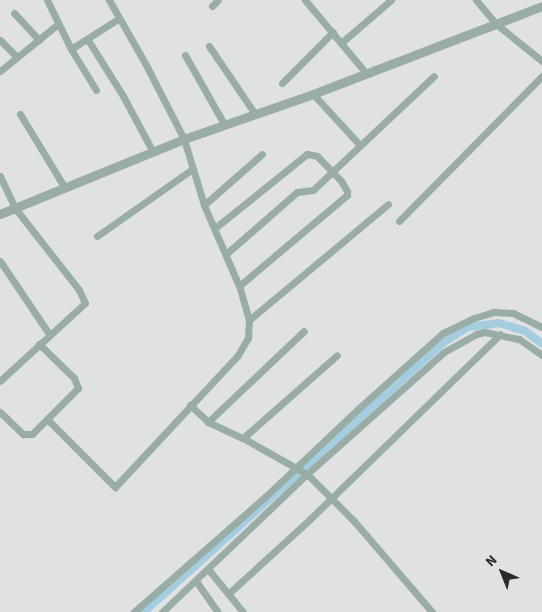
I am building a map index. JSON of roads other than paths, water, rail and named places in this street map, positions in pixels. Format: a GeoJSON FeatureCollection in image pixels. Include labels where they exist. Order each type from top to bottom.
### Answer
{"type":"FeatureCollection","features":[{"type":"Feature","properties":{"kind":"street"},"geometry":{"type":"LineString","coordinates":[[47,0],[71,49],[96,90]]}},
{"type":"Feature","properties":{"kind":"street"},"geometry":{"type":"LineString","coordinates":[[48,420],[115,487],[244,347],[248,338],[249,320],[239,286],[204,205],[191,170],[184,139],[145,63],[118,19],[109,0]]}},
{"type":"Feature","properties":{"kind":"street"},"geometry":{"type":"LineString","coordinates":[[212,6],[218,0]]}},
{"type":"Feature","properties":{"kind":"street"},"geometry":{"type":"LineString","coordinates":[[305,0],[366,74]]}},
{"type":"Feature","properties":{"kind":"street"},"geometry":{"type":"LineString","coordinates":[[341,43],[391,0]]}},
{"type":"Feature","properties":{"kind":"street"},"geometry":{"type":"LineString","coordinates":[[476,0],[496,24],[542,61]]}},
{"type":"Feature","properties":{"kind":"street"},"geometry":{"type":"LineString","coordinates":[[0,214],[184,139],[313,94],[542,6]]}},
{"type":"Feature","properties":{"kind":"street"},"geometry":{"type":"LineString","coordinates":[[14,13],[39,40]]}},
{"type":"Feature","properties":{"kind":"street"},"geometry":{"type":"LineString","coordinates":[[71,49],[88,40],[118,19]]}},
{"type":"Feature","properties":{"kind":"street"},"geometry":{"type":"LineString","coordinates":[[0,71],[58,24]]}},
{"type":"Feature","properties":{"kind":"street"},"geometry":{"type":"LineString","coordinates":[[282,83],[333,32]]}},
{"type":"Feature","properties":{"kind":"street"},"geometry":{"type":"LineString","coordinates":[[0,40],[18,57]]}},
{"type":"Feature","properties":{"kind":"street"},"geometry":{"type":"LineString","coordinates":[[88,40],[123,96],[153,152]]}},
{"type":"Feature","properties":{"kind":"street"},"geometry":{"type":"LineString","coordinates":[[209,46],[255,114]]}},
{"type":"Feature","properties":{"kind":"street"},"geometry":{"type":"LineString","coordinates":[[185,55],[224,124]]}},
{"type":"Feature","properties":{"kind":"street"},"geometry":{"type":"LineString","coordinates":[[226,254],[294,195],[313,190],[359,144],[434,76]]}},
{"type":"Feature","properties":{"kind":"street"},"geometry":{"type":"LineString","coordinates":[[399,221],[542,76]]}},
{"type":"Feature","properties":{"kind":"street"},"geometry":{"type":"LineString","coordinates":[[313,94],[359,144]]}},
{"type":"Feature","properties":{"kind":"street"},"geometry":{"type":"LineString","coordinates":[[20,114],[65,188]]}},
{"type":"Feature","properties":{"kind":"street"},"geometry":{"type":"LineString","coordinates":[[215,228],[305,155],[310,153],[317,156],[345,187],[347,195],[239,286]]}},
{"type":"Feature","properties":{"kind":"street"},"geometry":{"type":"LineString","coordinates":[[204,205],[262,154]]}},
{"type":"Feature","properties":{"kind":"street"},"geometry":{"type":"LineString","coordinates":[[98,236],[191,170]]}},
{"type":"Feature","properties":{"kind":"street"},"geometry":{"type":"LineString","coordinates":[[0,176],[15,208],[49,249],[85,300],[85,303],[0,381]]}},
{"type":"Feature","properties":{"kind":"street"},"geometry":{"type":"LineString","coordinates":[[249,320],[388,204]]}},
{"type":"Feature","properties":{"kind":"street"},"geometry":{"type":"LineString","coordinates":[[0,261],[49,334]]}},
{"type":"Feature","properties":{"kind":"street"},"geometry":{"type":"LineString","coordinates":[[134,612],[295,469],[359,408],[444,332],[453,326],[494,312],[513,313],[542,327]]}},
{"type":"Feature","properties":{"kind":"street"},"geometry":{"type":"LineString","coordinates":[[208,422],[304,331]]}},
{"type":"Feature","properties":{"kind":"street"},"geometry":{"type":"LineString","coordinates":[[162,612],[307,474],[444,352],[476,334],[500,334],[519,339],[542,355]]}},
{"type":"Feature","properties":{"kind":"street"},"geometry":{"type":"LineString","coordinates":[[228,594],[331,498],[500,334]]}},
{"type":"Feature","properties":{"kind":"street"},"geometry":{"type":"LineString","coordinates":[[0,412],[27,435],[38,430],[78,386],[74,378],[39,344]]}},
{"type":"Feature","properties":{"kind":"street"},"geometry":{"type":"LineString","coordinates":[[243,438],[337,355]]}},
{"type":"Feature","properties":{"kind":"street"},"geometry":{"type":"LineString","coordinates":[[190,405],[208,422],[243,438],[295,469],[307,474],[331,498],[432,612]]}},
{"type":"Feature","properties":{"kind":"street"},"geometry":{"type":"LineString","coordinates":[[208,569],[242,612]]}},
{"type":"Feature","properties":{"kind":"street"},"geometry":{"type":"LineString","coordinates":[[196,581],[218,612]]}},
{"type":"Feature","properties":{"kind":"waterway"},"geometry":{"type":"LineString","coordinates":[[144,612],[444,342],[468,327],[499,323],[525,331],[542,344]]}}]}
